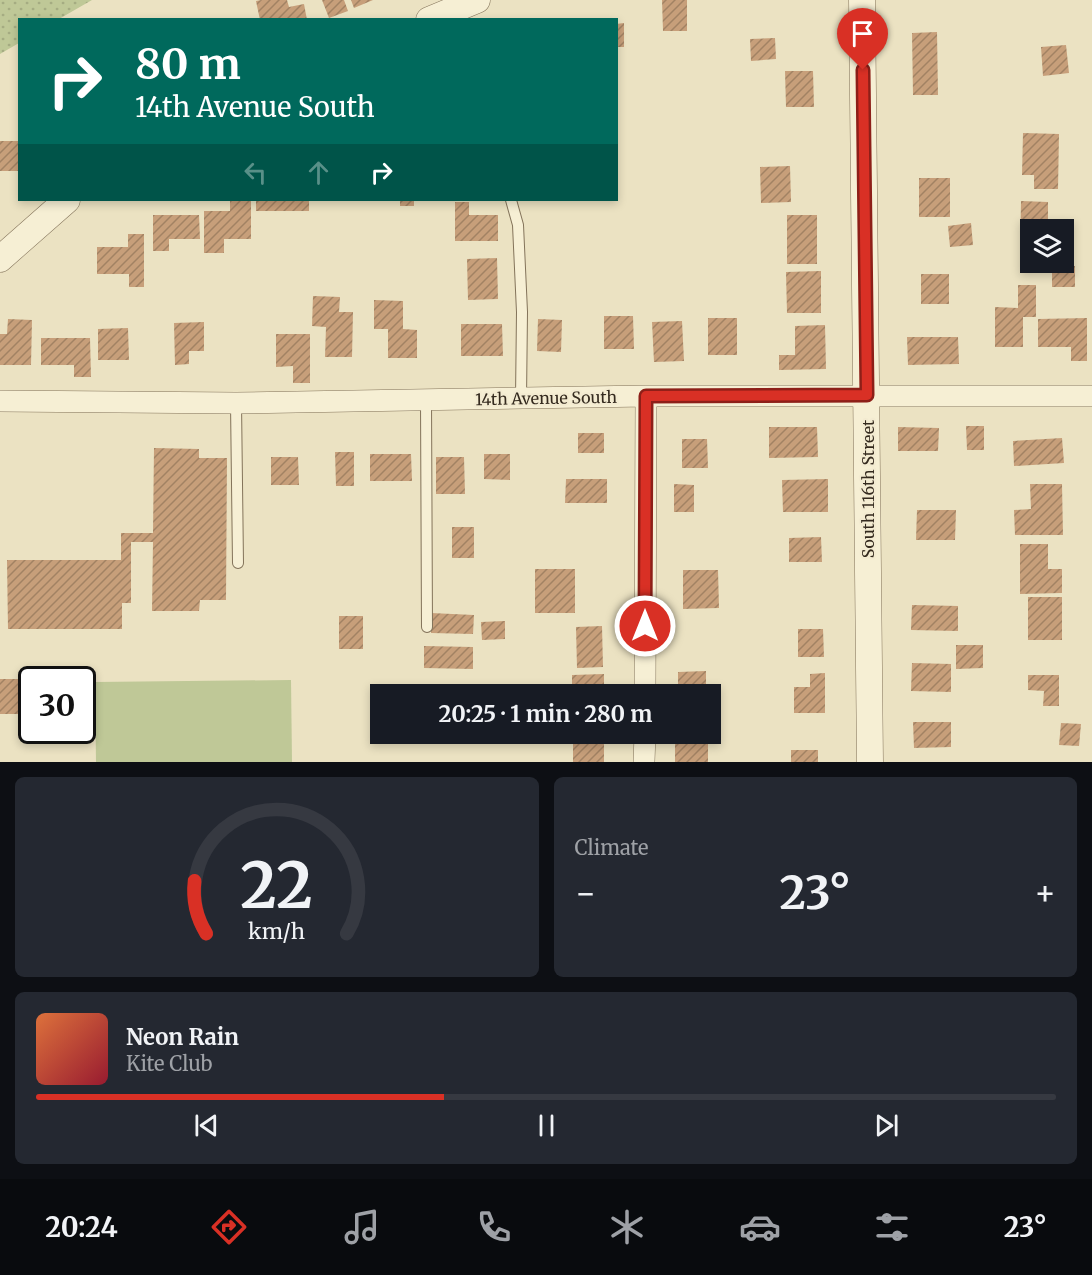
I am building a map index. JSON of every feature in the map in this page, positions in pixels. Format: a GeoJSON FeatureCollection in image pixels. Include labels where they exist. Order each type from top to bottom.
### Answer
{"type":"FeatureCollection","features":[{"type":"Feature","properties":{"kind":"street"},"geometry":{"type":"LineString","coordinates":[[434,18],[477,0]]}},
{"type":"Feature","properties":{"kind":"street","name":"South 116th Street"},"geometry":{"type":"LineString","coordinates":[[862,0],[870,762]]}},
{"type":"Feature","properties":{"kind":"street"},"geometry":{"type":"LineString","coordinates":[[0,259],[67,201]]}},
{"type":"Feature","properties":{"kind":"street"},"geometry":{"type":"LineString","coordinates":[[645,684],[646,396]]}},
{"type":"Feature","properties":{"kind":"street","name":"14th Avenue South"},"geometry":{"type":"LineString","coordinates":[[0,401],[236,403],[646,396],[1092,396]]}},
{"type":"Feature","properties":{"kind":"street"},"geometry":{"type":"LineString","coordinates":[[644,762],[645,744]]}},
{"type":"Feature","properties":{"kind":"lane"},"geometry":{"type":"LineString","coordinates":[[511,201],[518,225],[522,312],[521,398]]}},
{"type":"Feature","properties":{"kind":"lane"},"geometry":{"type":"LineString","coordinates":[[426,400],[427,627]]}},
{"type":"Feature","properties":{"kind":"lane"},"geometry":{"type":"LineString","coordinates":[[236,403],[238,563]]}},
{"type":"Feature","properties":{"kind":"green space"},"geometry":{"type":"Polygon","coordinates":[[[0,0],[92,0],[61,18],[18,18],[18,44],[0,54],[0,0]]]}},
{"type":"Feature","properties":{"kind":"green space"},"geometry":{"type":"Polygon","coordinates":[[[291,680],[292,762],[96,762],[96,682],[291,680]]]}},
{"type":"Feature","properties":{"kind":"building"},"geometry":{"type":"Polygon","coordinates":[[[287,0],[289,7],[304,4],[307,18],[260,18],[256,1],[287,0]]]}},
{"type":"Feature","properties":{"kind":"building"},"geometry":{"type":"Polygon","coordinates":[[[322,0],[344,0],[348,11],[329,18],[322,0]]]}},
{"type":"Feature","properties":{"kind":"building"},"geometry":{"type":"Polygon","coordinates":[[[351,0],[373,0],[354,8],[351,0]]]}},
{"type":"Feature","properties":{"kind":"building"},"geometry":{"type":"Polygon","coordinates":[[[662,0],[687,0],[687,31],[663,31],[662,0]]]}},
{"type":"Feature","properties":{"kind":"building"},"geometry":{"type":"Polygon","coordinates":[[[624,23],[624,47],[618,47],[618,24],[624,23]]]}},
{"type":"Feature","properties":{"kind":"building"},"geometry":{"type":"Polygon","coordinates":[[[937,32],[938,95],[913,95],[912,33],[937,32]]]}},
{"type":"Feature","properties":{"kind":"building"},"geometry":{"type":"Polygon","coordinates":[[[775,38],[776,59],[751,61],[750,39],[775,38]]]}},
{"type":"Feature","properties":{"kind":"building"},"geometry":{"type":"Polygon","coordinates":[[[1066,45],[1069,73],[1043,76],[1041,47],[1066,45]]]}},
{"type":"Feature","properties":{"kind":"building"},"geometry":{"type":"Polygon","coordinates":[[[785,71],[813,71],[814,107],[786,107],[785,71]]]}},
{"type":"Feature","properties":{"kind":"building"},"geometry":{"type":"Polygon","coordinates":[[[1023,133],[1059,134],[1058,189],[1034,189],[1034,175],[1022,175],[1023,133]]]}},
{"type":"Feature","properties":{"kind":"building"},"geometry":{"type":"Polygon","coordinates":[[[0,141],[18,141],[18,171],[0,171],[0,141]]]}},
{"type":"Feature","properties":{"kind":"building"},"geometry":{"type":"Polygon","coordinates":[[[790,166],[791,202],[761,203],[760,167],[790,166]]]}},
{"type":"Feature","properties":{"kind":"building"},"geometry":{"type":"Polygon","coordinates":[[[919,178],[950,178],[950,217],[919,217],[919,178]]]}},
{"type":"Feature","properties":{"kind":"building"},"geometry":{"type":"Polygon","coordinates":[[[230,201],[251,201],[251,239],[224,239],[224,253],[204,253],[204,211],[230,211],[230,201]]]}},
{"type":"Feature","properties":{"kind":"building"},"geometry":{"type":"Polygon","coordinates":[[[256,201],[309,201],[309,211],[256,211],[256,201]]]}},
{"type":"Feature","properties":{"kind":"building"},"geometry":{"type":"Polygon","coordinates":[[[400,201],[414,201],[414,206],[400,206],[400,201]]]}},
{"type":"Feature","properties":{"kind":"building"},"geometry":{"type":"Polygon","coordinates":[[[1021,201],[1048,202],[1048,219],[1021,219],[1021,201]]]}},
{"type":"Feature","properties":{"kind":"building"},"geometry":{"type":"Polygon","coordinates":[[[455,202],[469,202],[469,215],[498,215],[498,241],[455,241],[455,202]]]}},
{"type":"Feature","properties":{"kind":"building"},"geometry":{"type":"Polygon","coordinates":[[[153,215],[199,215],[200,239],[169,239],[169,251],[153,251],[153,215]]]}},
{"type":"Feature","properties":{"kind":"building"},"geometry":{"type":"Polygon","coordinates":[[[787,215],[817,215],[817,264],[787,264],[787,215]]]}},
{"type":"Feature","properties":{"kind":"building"},"geometry":{"type":"Polygon","coordinates":[[[971,223],[973,245],[950,247],[948,226],[971,223]]]}},
{"type":"Feature","properties":{"kind":"building"},"geometry":{"type":"Polygon","coordinates":[[[128,234],[144,234],[144,287],[129,287],[129,274],[97,274],[97,247],[128,247],[128,234]]]}},
{"type":"Feature","properties":{"kind":"building"},"geometry":{"type":"Polygon","coordinates":[[[497,258],[498,299],[468,300],[467,259],[497,258]]]}},
{"type":"Feature","properties":{"kind":"building"},"geometry":{"type":"Polygon","coordinates":[[[1074,266],[1075,287],[1052,287],[1052,273],[1074,273],[1074,266]]]}},
{"type":"Feature","properties":{"kind":"building"},"geometry":{"type":"Polygon","coordinates":[[[821,271],[821,313],[787,313],[786,272],[821,271]]]}},
{"type":"Feature","properties":{"kind":"building"},"geometry":{"type":"Polygon","coordinates":[[[921,274],[949,274],[949,304],[921,304],[921,274]]]}},
{"type":"Feature","properties":{"kind":"building"},"geometry":{"type":"Polygon","coordinates":[[[1018,285],[1036,285],[1036,317],[1023,317],[1023,347],[995,347],[995,307],[1018,308],[1018,285]]]}},
{"type":"Feature","properties":{"kind":"building"},"geometry":{"type":"Polygon","coordinates":[[[313,296],[340,297],[339,312],[353,312],[352,357],[325,357],[326,327],[312,326],[313,296]]]}},
{"type":"Feature","properties":{"kind":"building"},"geometry":{"type":"Polygon","coordinates":[[[374,300],[403,301],[403,329],[417,330],[417,358],[388,358],[388,329],[374,329],[374,300]]]}},
{"type":"Feature","properties":{"kind":"building"},"geometry":{"type":"Polygon","coordinates":[[[604,316],[633,316],[634,349],[604,349],[604,316]]]}},
{"type":"Feature","properties":{"kind":"building"},"geometry":{"type":"Polygon","coordinates":[[[708,318],[737,318],[737,355],[708,355],[708,318]]]}},
{"type":"Feature","properties":{"kind":"building"},"geometry":{"type":"Polygon","coordinates":[[[1087,318],[1087,361],[1071,361],[1071,347],[1038,347],[1038,319],[1087,318]]]}},
{"type":"Feature","properties":{"kind":"building"},"geometry":{"type":"Polygon","coordinates":[[[8,319],[32,320],[31,365],[0,365],[0,334],[7,334],[8,319]]]}},
{"type":"Feature","properties":{"kind":"building"},"geometry":{"type":"Polygon","coordinates":[[[538,319],[562,320],[561,352],[537,351],[538,319]]]}},
{"type":"Feature","properties":{"kind":"building"},"geometry":{"type":"Polygon","coordinates":[[[682,321],[684,361],[654,362],[652,322],[682,321]]]}},
{"type":"Feature","properties":{"kind":"building"},"geometry":{"type":"Polygon","coordinates":[[[204,322],[204,351],[189,351],[189,364],[175,365],[174,323],[204,322]]]}},
{"type":"Feature","properties":{"kind":"building"},"geometry":{"type":"Polygon","coordinates":[[[461,324],[502,324],[503,356],[461,356],[461,324]]]}},
{"type":"Feature","properties":{"kind":"building"},"geometry":{"type":"Polygon","coordinates":[[[825,325],[826,369],[779,370],[779,355],[795,355],[795,326],[825,325]]]}},
{"type":"Feature","properties":{"kind":"building"},"geometry":{"type":"Polygon","coordinates":[[[128,328],[129,360],[98,360],[98,329],[128,328]]]}},
{"type":"Feature","properties":{"kind":"building"},"geometry":{"type":"Polygon","coordinates":[[[276,334],[310,334],[310,383],[293,383],[293,366],[276,367],[276,334]]]}},
{"type":"Feature","properties":{"kind":"building"},"geometry":{"type":"Polygon","coordinates":[[[907,337],[958,337],[959,364],[908,365],[907,337]]]}},
{"type":"Feature","properties":{"kind":"building"},"geometry":{"type":"Polygon","coordinates":[[[41,338],[90,338],[91,377],[74,377],[74,365],[41,365],[41,338]]]}},
{"type":"Feature","properties":{"kind":"building"},"geometry":{"type":"Polygon","coordinates":[[[966,426],[984,426],[984,450],[967,450],[966,426]]]}},
{"type":"Feature","properties":{"kind":"building"},"geometry":{"type":"Polygon","coordinates":[[[769,427],[817,427],[818,457],[769,458],[769,427]]]}},
{"type":"Feature","properties":{"kind":"building"},"geometry":{"type":"Polygon","coordinates":[[[898,427],[939,428],[938,451],[898,451],[898,427]]]}},
{"type":"Feature","properties":{"kind":"building"},"geometry":{"type":"Polygon","coordinates":[[[578,433],[604,433],[604,453],[578,453],[578,433]]]}},
{"type":"Feature","properties":{"kind":"building"},"geometry":{"type":"Polygon","coordinates":[[[1062,438],[1064,463],[1014,466],[1013,441],[1062,438]]]}},
{"type":"Feature","properties":{"kind":"building"},"geometry":{"type":"Polygon","coordinates":[[[682,439],[707,439],[708,468],[682,468],[682,439]]]}},
{"type":"Feature","properties":{"kind":"building"},"geometry":{"type":"Polygon","coordinates":[[[154,448],[199,449],[199,458],[227,458],[226,600],[200,600],[199,611],[152,611],[153,542],[131,542],[131,603],[122,603],[122,629],[8,629],[7,560],[121,560],[121,533],[153,533],[154,448]]]}},
{"type":"Feature","properties":{"kind":"building"},"geometry":{"type":"Polygon","coordinates":[[[335,452],[354,452],[354,486],[336,486],[335,452]]]}},
{"type":"Feature","properties":{"kind":"building"},"geometry":{"type":"Polygon","coordinates":[[[370,454],[411,454],[412,481],[370,481],[370,454]]]}},
{"type":"Feature","properties":{"kind":"building"},"geometry":{"type":"Polygon","coordinates":[[[484,454],[510,454],[510,480],[484,479],[484,454]]]}},
{"type":"Feature","properties":{"kind":"building"},"geometry":{"type":"Polygon","coordinates":[[[271,457],[298,457],[299,485],[271,485],[271,457]]]}},
{"type":"Feature","properties":{"kind":"building"},"geometry":{"type":"Polygon","coordinates":[[[436,457],[464,457],[465,494],[436,494],[436,457]]]}},
{"type":"Feature","properties":{"kind":"building"},"geometry":{"type":"Polygon","coordinates":[[[566,479],[607,479],[607,503],[565,503],[566,479]]]}},
{"type":"Feature","properties":{"kind":"building"},"geometry":{"type":"Polygon","coordinates":[[[828,479],[828,512],[783,512],[782,480],[828,479]]]}},
{"type":"Feature","properties":{"kind":"building"},"geometry":{"type":"Polygon","coordinates":[[[674,484],[694,485],[694,512],[674,512],[674,484]]]}},
{"type":"Feature","properties":{"kind":"building"},"geometry":{"type":"Polygon","coordinates":[[[1030,484],[1062,484],[1063,535],[1015,535],[1014,510],[1031,509],[1030,484]]]}},
{"type":"Feature","properties":{"kind":"building"},"geometry":{"type":"Polygon","coordinates":[[[917,510],[956,510],[955,540],[916,540],[917,510]]]}},
{"type":"Feature","properties":{"kind":"building"},"geometry":{"type":"Polygon","coordinates":[[[452,527],[474,527],[474,558],[452,558],[452,527]]]}},
{"type":"Feature","properties":{"kind":"building"},"geometry":{"type":"Polygon","coordinates":[[[821,537],[822,562],[789,562],[789,538],[821,537]]]}},
{"type":"Feature","properties":{"kind":"building"},"geometry":{"type":"Polygon","coordinates":[[[1020,544],[1048,544],[1048,569],[1062,569],[1062,593],[1020,594],[1020,544]]]}},
{"type":"Feature","properties":{"kind":"building"},"geometry":{"type":"Polygon","coordinates":[[[535,569],[575,569],[575,613],[535,613],[535,569]]]}},
{"type":"Feature","properties":{"kind":"building"},"geometry":{"type":"Polygon","coordinates":[[[683,570],[718,570],[719,608],[683,609],[683,570]]]}},
{"type":"Feature","properties":{"kind":"building"},"geometry":{"type":"Polygon","coordinates":[[[1028,597],[1062,597],[1062,640],[1028,640],[1028,597]]]}},
{"type":"Feature","properties":{"kind":"building"},"geometry":{"type":"Polygon","coordinates":[[[912,605],[958,606],[958,631],[911,630],[912,605]]]}},
{"type":"Feature","properties":{"kind":"building"},"geometry":{"type":"Polygon","coordinates":[[[431,613],[474,615],[473,634],[431,633],[431,613]]]}},
{"type":"Feature","properties":{"kind":"building"},"geometry":{"type":"Polygon","coordinates":[[[339,616],[363,616],[363,649],[339,649],[339,616]]]}},
{"type":"Feature","properties":{"kind":"building"},"geometry":{"type":"Polygon","coordinates":[[[505,621],[505,639],[482,640],[481,622],[505,621]]]}},
{"type":"Feature","properties":{"kind":"building"},"geometry":{"type":"Polygon","coordinates":[[[602,626],[603,667],[577,668],[576,627],[602,626]]]}},
{"type":"Feature","properties":{"kind":"building"},"geometry":{"type":"Polygon","coordinates":[[[798,629],[823,629],[824,657],[798,657],[798,629]]]}},
{"type":"Feature","properties":{"kind":"building"},"geometry":{"type":"Polygon","coordinates":[[[956,645],[983,645],[983,668],[956,669],[956,645]]]}},
{"type":"Feature","properties":{"kind":"building"},"geometry":{"type":"Polygon","coordinates":[[[424,646],[473,647],[473,669],[424,668],[424,646]]]}},
{"type":"Feature","properties":{"kind":"building"},"geometry":{"type":"Polygon","coordinates":[[[912,663],[951,664],[951,692],[911,691],[912,663]]]}},
{"type":"Feature","properties":{"kind":"building"},"geometry":{"type":"Polygon","coordinates":[[[706,671],[706,684],[678,684],[678,672],[706,671]]]}},
{"type":"Feature","properties":{"kind":"building"},"geometry":{"type":"Polygon","coordinates":[[[825,673],[825,713],[794,713],[794,687],[810,687],[810,674],[825,673]]]}},
{"type":"Feature","properties":{"kind":"building"},"geometry":{"type":"Polygon","coordinates":[[[604,674],[604,684],[572,684],[572,675],[604,674]]]}},
{"type":"Feature","properties":{"kind":"building"},"geometry":{"type":"Polygon","coordinates":[[[1028,675],[1059,675],[1059,706],[1043,706],[1044,691],[1028,690],[1028,675]]]}},
{"type":"Feature","properties":{"kind":"building"},"geometry":{"type":"Polygon","coordinates":[[[0,679],[18,679],[18,714],[0,714],[0,679]]]}},
{"type":"Feature","properties":{"kind":"building"},"geometry":{"type":"Polygon","coordinates":[[[913,722],[951,722],[951,747],[914,748],[913,722]]]}},
{"type":"Feature","properties":{"kind":"building"},"geometry":{"type":"Polygon","coordinates":[[[1061,723],[1081,724],[1079,746],[1059,745],[1061,723]]]}},
{"type":"Feature","properties":{"kind":"building"},"geometry":{"type":"Polygon","coordinates":[[[573,744],[604,744],[604,762],[573,762],[573,744]]]}},
{"type":"Feature","properties":{"kind":"building"},"geometry":{"type":"Polygon","coordinates":[[[675,744],[708,744],[708,762],[675,762],[675,744]]]}},
{"type":"Feature","properties":{"kind":"building"},"geometry":{"type":"Polygon","coordinates":[[[791,750],[818,750],[818,762],[791,762],[791,750]]]}},
{"type":"Feature","properties":{"kind":"route"},"geometry":{"type":"LineString","coordinates":[[645,626],[646,396],[867,395],[863,70]]}}]}
